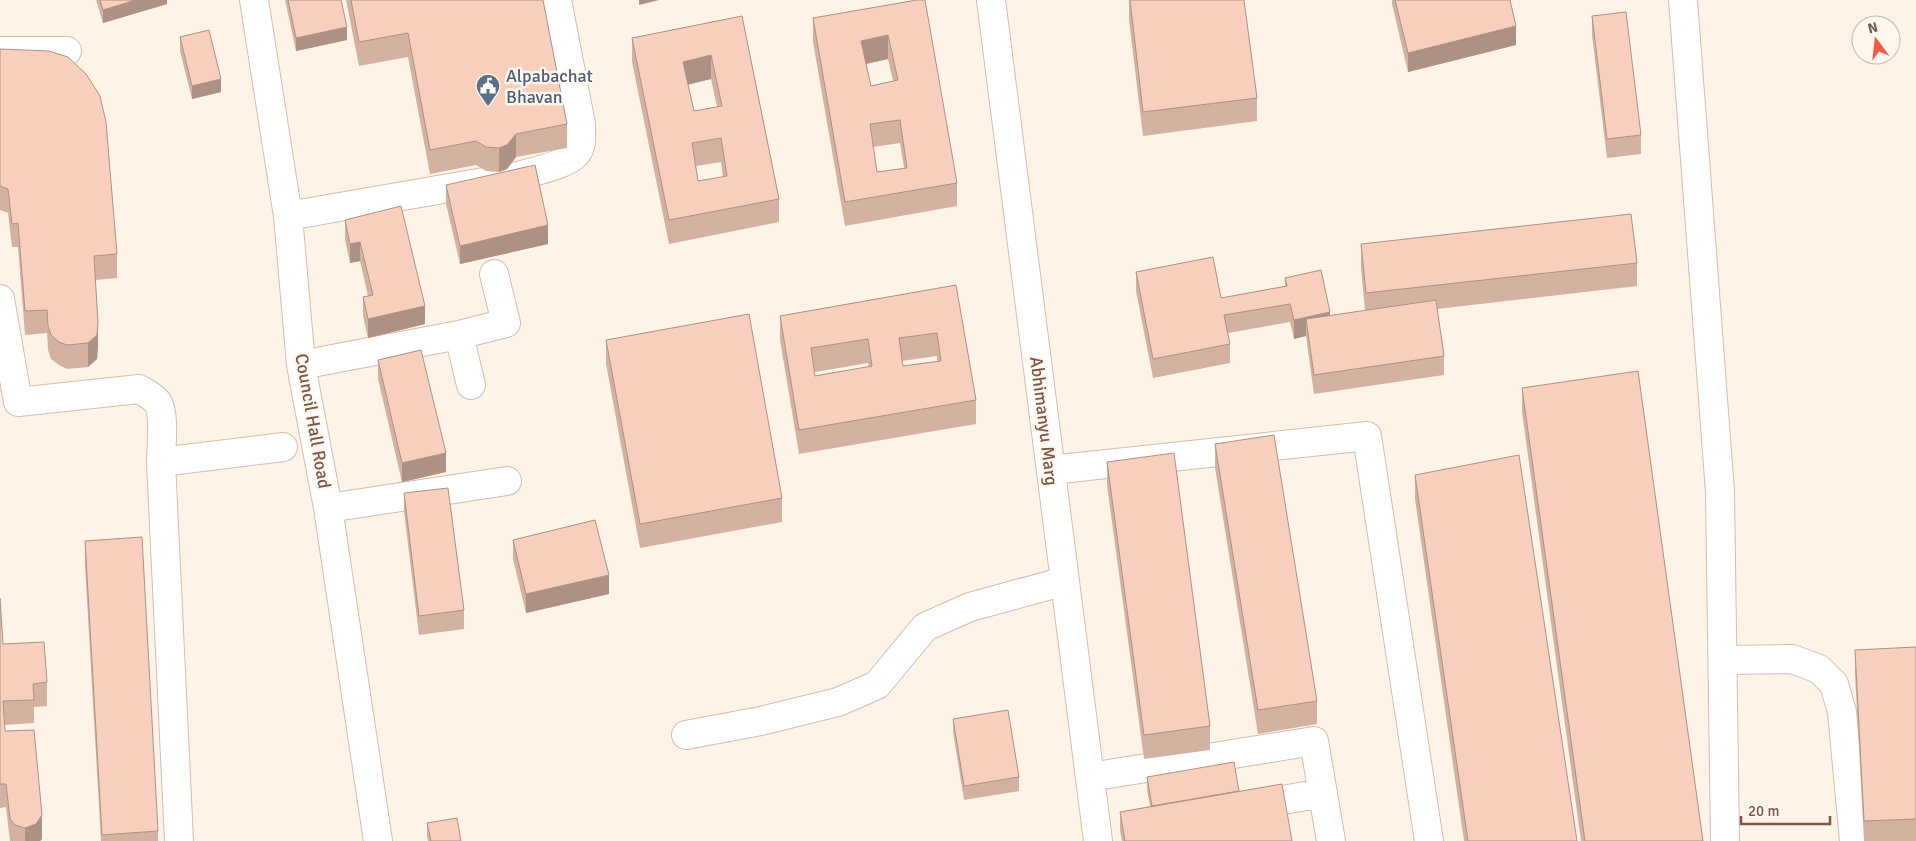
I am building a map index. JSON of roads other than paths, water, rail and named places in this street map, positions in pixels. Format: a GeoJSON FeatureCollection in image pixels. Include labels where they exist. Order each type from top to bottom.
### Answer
{"type":"FeatureCollection","features":[{"type":"Feature","properties":{"kind":"street","name":"Council Hall Road"},"geometry":{"type":"LineString","coordinates":[[254,0],[288,216],[301,365],[328,508],[378,841]]}},
{"type":"Feature","properties":{"kind":"street"},"geometry":{"type":"LineString","coordinates":[[288,216],[518,176],[554,166],[576,154],[581,141],[581,124],[557,0]]}},
{"type":"Feature","properties":{"kind":"street","name":"Abhimanyu Marg"},"geometry":{"type":"LineString","coordinates":[[991,0],[1090,777],[1103,834]]}},
{"type":"Feature","properties":{"kind":"street"},"geometry":{"type":"LineString","coordinates":[[1684,0],[1720,492],[1725,841]]}},
{"type":"Feature","properties":{"kind":"street"},"geometry":{"type":"LineString","coordinates":[[0,51],[67,51]]}},
{"type":"Feature","properties":{"kind":"street"},"geometry":{"type":"LineString","coordinates":[[301,365],[459,335],[506,324],[494,274]]}},
{"type":"Feature","properties":{"kind":"street"},"geometry":{"type":"LineString","coordinates":[[0,299],[18,402],[139,389],[149,394],[158,404],[161,415],[161,462],[179,841]]}},
{"type":"Feature","properties":{"kind":"street"},"geometry":{"type":"LineString","coordinates":[[459,335],[471,385]]}},
{"type":"Feature","properties":{"kind":"street"},"geometry":{"type":"LineString","coordinates":[[1051,470],[1367,436],[1429,841]]}},
{"type":"Feature","properties":{"kind":"street"},"geometry":{"type":"LineString","coordinates":[[161,462],[283,447]]}},
{"type":"Feature","properties":{"kind":"street"},"geometry":{"type":"LineString","coordinates":[[328,508],[507,481]]}},
{"type":"Feature","properties":{"kind":"street"},"geometry":{"type":"LineString","coordinates":[[686,735],[761,721],[838,702],[877,686],[924,627],[970,607],[1065,581]]}},
{"type":"Feature","properties":{"kind":"street"},"geometry":{"type":"LineString","coordinates":[[1723,660],[1792,659],[1819,669],[1834,684],[1842,712],[1854,841]]}},
{"type":"Feature","properties":{"kind":"street"},"geometry":{"type":"LineString","coordinates":[[1090,777],[1314,741],[1331,841]]}},
{"type":"Feature","properties":{"kind":"street"},"geometry":{"type":"LineString","coordinates":[[1224,810],[1323,793]]}},
{"type":"Feature","properties":{"kind":"place","name":"Alpabachat Bhavan"},"geometry":{"type":"Point","coordinates":[488,107]}}]}
